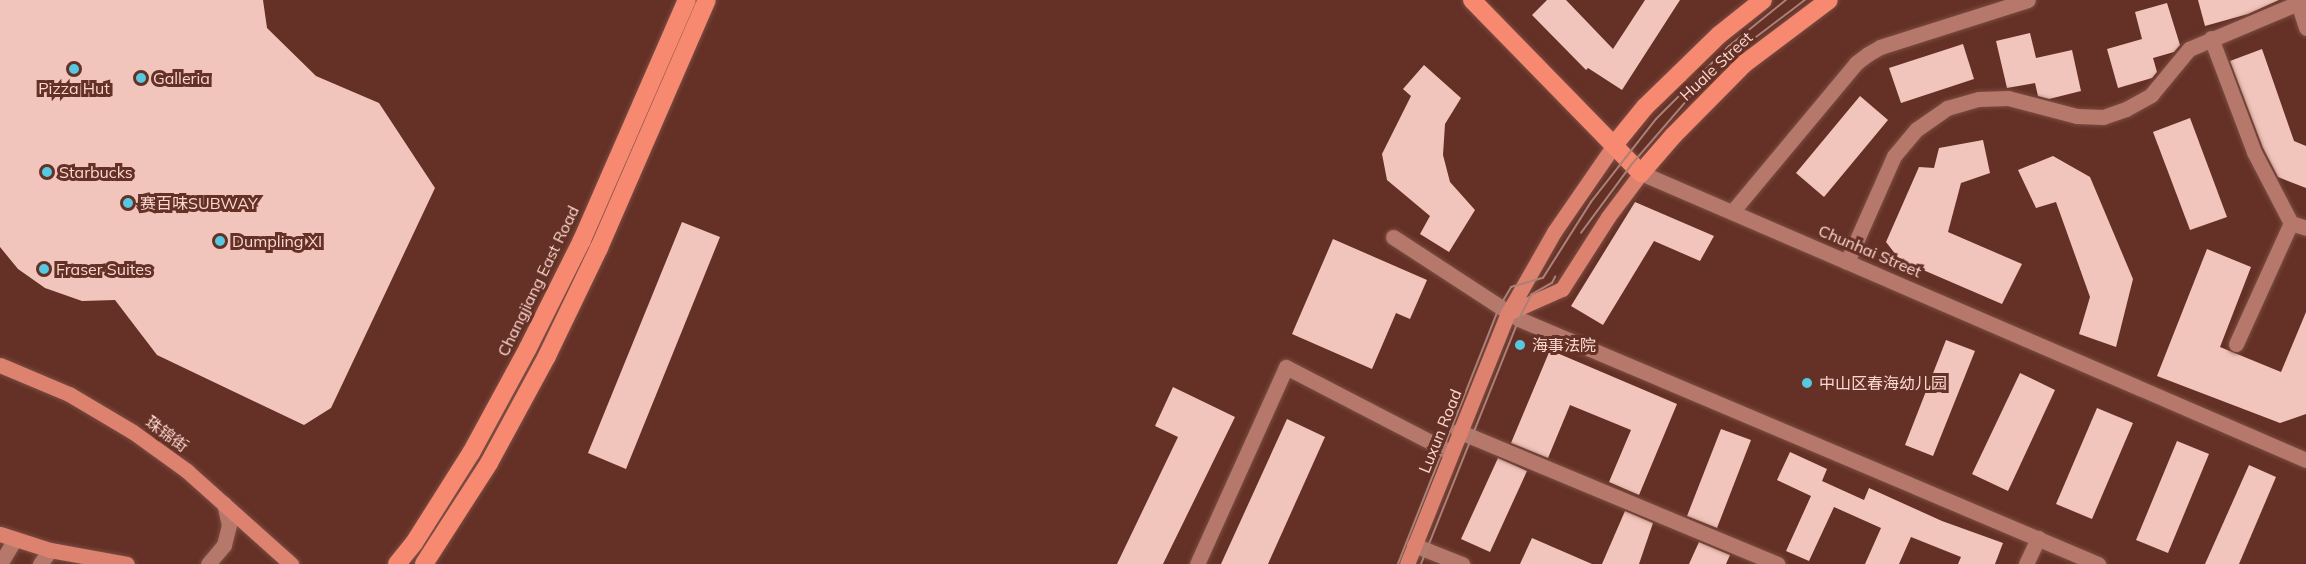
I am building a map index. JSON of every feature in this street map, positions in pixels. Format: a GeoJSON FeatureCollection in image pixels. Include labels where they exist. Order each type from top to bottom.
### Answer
{"type":"FeatureCollection","features":[{"type":"Feature","properties":{"kind":"highway","name":"Changjiang East Road"},"geometry":{"type":"LineString","coordinates":[[397,564],[414,543],[471,453],[528,348],[582,240],[687,0]]}},
{"type":"Feature","properties":{"kind":"highway"},"geometry":{"type":"LineString","coordinates":[[424,564],[489,463],[547,356],[599,248],[708,0]]}},
{"type":"Feature","properties":{"kind":"highway","name":"Huale Street"},"geometry":{"type":"LineString","coordinates":[[1614,145],[1645,107],[1719,35],[1763,0]]}},
{"type":"Feature","properties":{"kind":"highway","name":"Huale Street"},"geometry":{"type":"LineString","coordinates":[[1641,173],[1673,136],[1744,64],[1829,0]]}},
{"type":"Feature","properties":{"kind":"highway","name":"Chunhai Street"},"geometry":{"type":"LineString","coordinates":[[1474,1],[1641,173]]}},
{"type":"Feature","properties":{"kind":"main road","name":"Luxun Road"},"geometry":{"type":"LineString","coordinates":[[1407,564],[1458,431],[1508,313],[1554,232],[1614,145]]}},
{"type":"Feature","properties":{"kind":"main road"},"geometry":{"type":"LineString","coordinates":[[1508,313],[1562,289],[1608,217],[1641,173]]}},
{"type":"Feature","properties":{"kind":"main road","name":"珠锦街"},"geometry":{"type":"LineString","coordinates":[[0,365],[69,394],[133,432],[187,471],[291,564]]}},
{"type":"Feature","properties":{"kind":"main road"},"geometry":{"type":"LineString","coordinates":[[0,534],[50,550],[128,564]]}},
{"type":"Feature","properties":{"kind":"street"},"geometry":{"type":"LineString","coordinates":[[1732,212],[1856,63],[1880,47],[2028,0]]}},
{"type":"Feature","properties":{"kind":"street"},"geometry":{"type":"LineString","coordinates":[[1847,262],[1894,156],[1917,129],[1947,108],[1979,99],[2008,98],[2077,116],[2103,117],[2126,109],[2151,95],[2189,49],[2211,38],[2302,1],[2306,28]]}},
{"type":"Feature","properties":{"kind":"street"},"geometry":{"type":"LineString","coordinates":[[2211,38],[2254,152],[2299,226],[2236,344]]}},
{"type":"Feature","properties":{"kind":"street","name":"Chunhai Street"},"geometry":{"type":"LineString","coordinates":[[1641,173],[2306,460]]}},
{"type":"Feature","properties":{"kind":"street"},"geometry":{"type":"LineString","coordinates":[[1393,237],[1508,313],[2098,564]]}},
{"type":"Feature","properties":{"kind":"street"},"geometry":{"type":"LineString","coordinates":[[1197,564],[1286,367],[1450,452]]}},
{"type":"Feature","properties":{"kind":"street"},"geometry":{"type":"LineString","coordinates":[[1458,431],[1777,564]]}},
{"type":"Feature","properties":{"kind":"street"},"geometry":{"type":"LineString","coordinates":[[208,564],[224,545],[229,525],[224,504]]}},
{"type":"Feature","properties":{"kind":"street"},"geometry":{"type":"LineString","coordinates":[[2026,564],[2038,538]]}},
{"type":"Feature","properties":{"kind":"street"},"geometry":{"type":"LineString","coordinates":[[0,564],[15,540]]}},
{"type":"Feature","properties":{"kind":"street"},"geometry":{"type":"LineString","coordinates":[[1414,544],[1462,564]]}},
{"type":"Feature","properties":{"kind":"street"},"geometry":{"type":"LineString","coordinates":[[40,564],[50,550]]}},
{"type":"Feature","properties":{"kind":"building"},"geometry":{"type":"Polygon","coordinates":[[[0,0],[263,0],[267,28],[316,76],[379,103],[435,188],[331,408],[304,425],[157,355],[115,300],[82,301],[45,288],[18,269],[0,247],[0,0]]]}},
{"type":"Feature","properties":{"kind":"building"},"geometry":{"type":"Polygon","coordinates":[[[1547,0],[1566,0],[1613,49],[1645,0],[1680,0],[1622,90],[1588,68],[1586,70],[1532,15],[1547,0]]]}},
{"type":"Feature","properties":{"kind":"building"},"geometry":{"type":"Polygon","coordinates":[[[2198,0],[2279,0],[2248,14],[2205,26],[2198,0]]]}},
{"type":"Feature","properties":{"kind":"building"},"geometry":{"type":"Polygon","coordinates":[[[2167,3],[2180,45],[2174,52],[2153,58],[2157,72],[2152,78],[2118,88],[2107,49],[2142,39],[2135,12],[2167,3]]]}},
{"type":"Feature","properties":{"kind":"building"},"geometry":{"type":"Polygon","coordinates":[[[2030,33],[2036,58],[2072,50],[2081,91],[2049,99],[2038,96],[2035,83],[2007,88],[1996,41],[2030,33]]]}},
{"type":"Feature","properties":{"kind":"building"},"geometry":{"type":"Polygon","coordinates":[[[1963,44],[1974,79],[1901,103],[1889,68],[1963,44]]]}},
{"type":"Feature","properties":{"kind":"building"},"geometry":{"type":"Polygon","coordinates":[[[2262,49],[2294,141],[2306,146],[2306,188],[2278,177],[2263,148],[2230,61],[2262,49]]]}},
{"type":"Feature","properties":{"kind":"building"},"geometry":{"type":"Polygon","coordinates":[[[1424,65],[1461,98],[1445,124],[1443,155],[1450,182],[1475,210],[1449,252],[1420,234],[1430,216],[1387,180],[1382,154],[1411,96],[1403,89],[1424,65]]]}},
{"type":"Feature","properties":{"kind":"building"},"geometry":{"type":"Polygon","coordinates":[[[1860,96],[1888,120],[1824,197],[1796,173],[1860,96]]]}},
{"type":"Feature","properties":{"kind":"building"},"geometry":{"type":"Polygon","coordinates":[[[2190,118],[2227,217],[2190,230],[2153,132],[2190,118]]]}},
{"type":"Feature","properties":{"kind":"building"},"geometry":{"type":"Polygon","coordinates":[[[1983,140],[1990,173],[1961,183],[1948,232],[2022,264],[2002,304],[1900,260],[1886,242],[1919,167],[1934,168],[1939,148],[1983,140]]]}},
{"type":"Feature","properties":{"kind":"building"},"geometry":{"type":"Polygon","coordinates":[[[2053,156],[2090,177],[2133,279],[2116,347],[2079,334],[2090,297],[2056,202],[2036,208],[2018,170],[2053,156]]]}},
{"type":"Feature","properties":{"kind":"building"},"geometry":{"type":"Polygon","coordinates":[[[1635,202],[1714,236],[1700,261],[1654,241],[1603,325],[1571,306],[1635,202]]]}},
{"type":"Feature","properties":{"kind":"building"},"geometry":{"type":"Polygon","coordinates":[[[682,222],[720,237],[626,469],[588,453],[682,222]]]}},
{"type":"Feature","properties":{"kind":"building"},"geometry":{"type":"Polygon","coordinates":[[[1333,239],[1427,280],[1410,319],[1396,313],[1372,369],[1292,334],[1333,239]]]}},
{"type":"Feature","properties":{"kind":"building"},"geometry":{"type":"Polygon","coordinates":[[[2207,249],[2251,267],[2220,347],[2281,372],[2306,312],[2306,414],[2280,423],[2157,376],[2207,249]]]}},
{"type":"Feature","properties":{"kind":"building"},"geometry":{"type":"Polygon","coordinates":[[[1946,340],[1975,351],[1933,456],[1905,445],[1946,340]]]}},
{"type":"Feature","properties":{"kind":"building"},"geometry":{"type":"Polygon","coordinates":[[[1550,350],[1677,404],[1639,495],[1609,482],[1631,430],[1570,405],[1548,458],[1511,443],[1550,350]]]}},
{"type":"Feature","properties":{"kind":"building"},"geometry":{"type":"Polygon","coordinates":[[[2020,373],[2055,390],[2008,491],[1972,474],[2020,373]]]}},
{"type":"Feature","properties":{"kind":"building"},"geometry":{"type":"Polygon","coordinates":[[[1173,387],[1235,417],[1163,564],[1117,564],[1178,437],[1155,426],[1173,387]]]}},
{"type":"Feature","properties":{"kind":"building"},"geometry":{"type":"Polygon","coordinates":[[[2097,408],[2133,423],[2092,519],[2056,504],[2097,408]]]}},
{"type":"Feature","properties":{"kind":"building"},"geometry":{"type":"Polygon","coordinates":[[[1287,419],[1325,437],[1268,564],[1221,564],[1287,419]]]}},
{"type":"Feature","properties":{"kind":"building"},"geometry":{"type":"Polygon","coordinates":[[[1721,429],[1751,440],[1717,528],[1687,516],[1721,429]]]}},
{"type":"Feature","properties":{"kind":"building"},"geometry":{"type":"Polygon","coordinates":[[[2177,441],[2209,454],[2168,553],[2136,540],[2177,441]]]}},
{"type":"Feature","properties":{"kind":"building"},"geometry":{"type":"Polygon","coordinates":[[[1790,452],[1827,469],[1822,481],[1864,500],[1869,488],[1942,521],[2003,543],[1995,564],[1958,564],[1961,557],[1911,537],[1899,564],[1865,564],[1881,528],[1834,507],[1809,561],[1786,551],[1811,496],[1777,480],[1790,452]]]}},
{"type":"Feature","properties":{"kind":"building"},"geometry":{"type":"Polygon","coordinates":[[[1498,458],[1527,471],[1490,552],[1461,539],[1498,458]]]}},
{"type":"Feature","properties":{"kind":"building"},"geometry":{"type":"Polygon","coordinates":[[[2249,465],[2276,477],[2239,564],[2205,564],[2249,465]]]}},
{"type":"Feature","properties":{"kind":"building"},"geometry":{"type":"Polygon","coordinates":[[[1625,511],[1653,523],[1639,564],[1602,564],[1625,511]]]}},
{"type":"Feature","properties":{"kind":"building"},"geometry":{"type":"Polygon","coordinates":[[[1532,538],[1592,564],[1520,564],[1532,538]]]}},
{"type":"Feature","properties":{"kind":"building"},"geometry":{"type":"Polygon","coordinates":[[[1699,542],[1730,555],[1726,564],[1689,564],[1699,542]]]}},
{"type":"Feature","properties":{"kind":"tram line"},"geometry":{"type":"LineString","coordinates":[[1398,564],[1499,308],[1511,287],[1543,278],[1591,202],[1656,119],[1729,46],[1786,0]]}},
{"type":"Feature","properties":{"kind":"tram line"},"geometry":{"type":"LineString","coordinates":[[1581,233],[1632,164],[1695,91],[1735,53],[1805,0]]}},
{"type":"Feature","properties":{"kind":"tram line"},"geometry":{"type":"LineString","coordinates":[[1421,564],[1519,319],[1531,295],[1552,283],[1555,277]]}},
{"type":"Feature","properties":{"kind":"place","name":"Pizza Hut"},"geometry":{"type":"Point","coordinates":[74,69]}},
{"type":"Feature","properties":{"kind":"place","name":"Galleria"},"geometry":{"type":"Point","coordinates":[141,78]}},
{"type":"Feature","properties":{"kind":"place","name":"Starbucks"},"geometry":{"type":"Point","coordinates":[47,172]}},
{"type":"Feature","properties":{"kind":"place","name":"赛百味SUBWAY"},"geometry":{"type":"Point","coordinates":[128,203]}},
{"type":"Feature","properties":{"kind":"place","name":"Dumpling XI"},"geometry":{"type":"Point","coordinates":[220,241]}},
{"type":"Feature","properties":{"kind":"place","name":"Fraser Suites"},"geometry":{"type":"Point","coordinates":[44,269]}},
{"type":"Feature","properties":{"kind":"place","name":"海事法院"},"geometry":{"type":"Point","coordinates":[1520,345]}},
{"type":"Feature","properties":{"kind":"place","name":"中山区春海幼儿园"},"geometry":{"type":"Point","coordinates":[1807,383]}}]}
